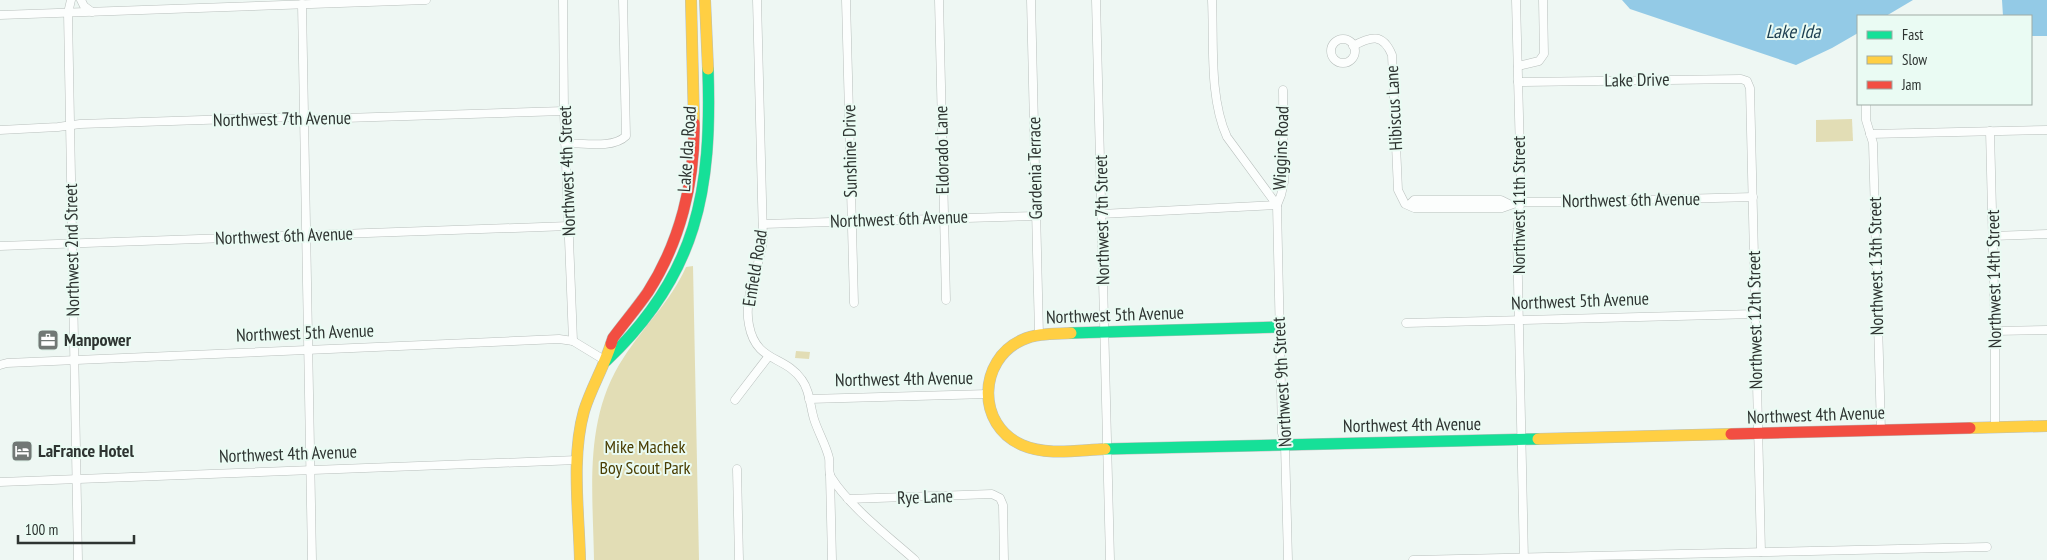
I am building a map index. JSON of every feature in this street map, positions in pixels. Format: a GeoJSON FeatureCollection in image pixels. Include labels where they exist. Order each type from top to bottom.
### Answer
{"type":"FeatureCollection","features":[{"type":"Feature","properties":{"kind":"street","name":"Northwest 2nd Street"},"geometry":{"type":"LineString","coordinates":[[71,0],[68,13],[78,560]]}},
{"type":"Feature","properties":{"kind":"street"},"geometry":{"type":"LineString","coordinates":[[81,0],[84,6],[92,12]]}},
{"type":"Feature","properties":{"kind":"street"},"geometry":{"type":"LineString","coordinates":[[0,15],[302,4],[324,1],[426,0]]}},
{"type":"Feature","properties":{"kind":"street","name":"Northwest 4th Street"},"geometry":{"type":"LineString","coordinates":[[563,0],[564,111],[573,341]]}},
{"type":"Feature","properties":{"kind":"street"},"geometry":{"type":"LineString","coordinates":[[565,143],[613,143],[622,140],[626,136],[622,0]]}},
{"type":"Feature","properties":{"kind":"street","name":"Lake Ida Road"},"geometry":{"type":"LineString","coordinates":[[580,560],[577,460],[579,434],[584,412],[595,381],[606,361],[613,338],[648,291],[672,246],[689,194],[694,135],[691,0]]}},
{"type":"Feature","properties":{"kind":"street","name":"Enfield Road"},"geometry":{"type":"LineString","coordinates":[[757,0],[763,224],[762,253],[750,294],[748,322],[756,344],[768,356],[789,367],[804,382],[813,418],[828,457],[830,475],[848,499],[915,560]]}},
{"type":"Feature","properties":{"kind":"street","name":"Sunshine Drive"},"geometry":{"type":"LineString","coordinates":[[846,0],[854,303]]}},
{"type":"Feature","properties":{"kind":"street","name":"Eldorado Lane"},"geometry":{"type":"LineString","coordinates":[[939,0],[946,300]]}},
{"type":"Feature","properties":{"kind":"street","name":"Gardenia Terrace"},"geometry":{"type":"LineString","coordinates":[[1031,0],[1039,336]]}},
{"type":"Feature","properties":{"kind":"street","name":"Northwest 7th Street"},"geometry":{"type":"LineString","coordinates":[[1096,0],[1110,560]]}},
{"type":"Feature","properties":{"kind":"street"},"geometry":{"type":"LineString","coordinates":[[1212,0],[1216,105],[1221,125],[1227,137],[1277,205]]}},
{"type":"Feature","properties":{"kind":"street","name":"Northwest 11th Street"},"geometry":{"type":"LineString","coordinates":[[1516,0],[1520,193],[1517,235],[1524,559]]}},
{"type":"Feature","properties":{"kind":"street"},"geometry":{"type":"LineString","coordinates":[[1518,66],[1539,61],[1544,54],[1543,0]]}},
{"type":"Feature","properties":{"kind":"street","name":"Lake Ida Road"},"geometry":{"type":"LineString","coordinates":[[606,361],[624,346],[649,314],[677,269],[692,232],[702,196],[708,135],[704,1]]}},
{"type":"Feature","properties":{"kind":"street"},"geometry":{"type":"LineString","coordinates":[[302,4],[312,560]]}},
{"type":"Feature","properties":{"kind":"street","name":"Hibiscus Lane"},"geometry":{"type":"LineString","coordinates":[[1353,46],[1367,38],[1380,39],[1387,44],[1392,54],[1398,190],[1405,204],[1409,205]]}},
{"type":"Feature","properties":{"kind":"street","name":"Lake Drive"},"geometry":{"type":"LineString","coordinates":[[1518,82],[1741,79],[1747,81],[1750,88]]}},
{"type":"Feature","properties":{"kind":"street","name":"Northwest 12th Street"},"geometry":{"type":"LineString","coordinates":[[1750,88],[1760,552]]}},
{"type":"Feature","properties":{"kind":"street","name":"Wiggins Road"},"geometry":{"type":"LineString","coordinates":[[1277,205],[1284,182],[1282,90]]}},
{"type":"Feature","properties":{"kind":"street","name":"Northwest 13th Street"},"geometry":{"type":"LineString","coordinates":[[1866,105],[1866,120],[1873,143],[1880,430]]}},
{"type":"Feature","properties":{"kind":"street","name":"Northwest 7th Avenue"},"geometry":{"type":"LineString","coordinates":[[0,130],[303,118],[564,111]]}},
{"type":"Feature","properties":{"kind":"street"},"geometry":{"type":"LineString","coordinates":[[1870,134],[2047,130]]}},
{"type":"Feature","properties":{"kind":"street","name":"Northwest 14th Street"},"geometry":{"type":"LineString","coordinates":[[1990,131],[1995,331],[1995,427]]}},
{"type":"Feature","properties":{"kind":"street"},"geometry":{"type":"LineString","coordinates":[[694,135],[708,135]]}},
{"type":"Feature","properties":{"kind":"street","name":"Northwest 6th Avenue"},"geometry":{"type":"LineString","coordinates":[[1409,205],[1414,208],[1502,208],[1519,202],[1753,197]]}},
{"type":"Feature","properties":{"kind":"street"},"geometry":{"type":"LineString","coordinates":[[1101,214],[1277,205]]}},
{"type":"Feature","properties":{"kind":"street","name":"Northwest 9th Street"},"geometry":{"type":"LineString","coordinates":[[1277,205],[1282,433],[1285,445],[1288,560]]}},
{"type":"Feature","properties":{"kind":"street","name":"Northwest 6th Avenue"},"geometry":{"type":"LineString","coordinates":[[763,224],[1036,216]]}},
{"type":"Feature","properties":{"kind":"street","name":"Northwest 6th Avenue"},"geometry":{"type":"LineString","coordinates":[[0,246],[568,226]]}},
{"type":"Feature","properties":{"kind":"street"},"geometry":{"type":"LineString","coordinates":[[1993,236],[2047,234]]}},
{"type":"Feature","properties":{"kind":"street","name":"Northwest 5th Avenue"},"geometry":{"type":"LineString","coordinates":[[1406,324],[1755,314]]}},
{"type":"Feature","properties":{"kind":"street","name":"Northwest 5th Avenue"},"geometry":{"type":"LineString","coordinates":[[988,394],[988,383],[992,369],[1002,353],[1023,339],[1039,336],[1104,332],[1279,327]]}},
{"type":"Feature","properties":{"kind":"street"},"geometry":{"type":"LineString","coordinates":[[1995,331],[2047,330]]}},
{"type":"Feature","properties":{"kind":"street","name":"Northwest 5th Avenue"},"geometry":{"type":"LineString","coordinates":[[0,365],[7,363],[559,339],[573,341],[606,361]]}},
{"type":"Feature","properties":{"kind":"street"},"geometry":{"type":"LineString","coordinates":[[735,400],[768,356]]}},
{"type":"Feature","properties":{"kind":"street","name":"Northwest 4th Avenue"},"geometry":{"type":"LineString","coordinates":[[809,398],[988,394],[991,412],[998,426],[1010,439],[1021,446],[1040,451],[2047,426]]}},
{"type":"Feature","properties":{"kind":"street","name":"Northwest 4th Avenue"},"geometry":{"type":"LineString","coordinates":[[0,482],[577,460]]}},
{"type":"Feature","properties":{"kind":"street"},"geometry":{"type":"LineString","coordinates":[[737,469],[740,560]]}},
{"type":"Feature","properties":{"kind":"street"},"geometry":{"type":"LineString","coordinates":[[830,475],[832,560]]}},
{"type":"Feature","properties":{"kind":"street","name":"Rye Lane"},"geometry":{"type":"LineString","coordinates":[[848,499],[992,494],[1000,498],[1003,505],[1004,560]]}},
{"type":"Feature","properties":{"kind":"street"},"geometry":{"type":"LineString","coordinates":[[1413,560],[1524,559],[1988,546]]}},
{"type":"Feature","properties":{"kind":"street"},"geometry":{"type":"LineString","coordinates":[[1742,560],[1748,552]]}},
{"type":"Feature","properties":{"kind":"street"},"geometry":{"type":"LineString","coordinates":[[1769,552],[1776,560]]}},
{"type":"Feature","properties":{"kind":"green space"},"geometry":{"type":"Polygon","coordinates":[[[1852,119],[1853,141],[1816,142],[1816,120],[1852,119]]]}},
{"type":"Feature","properties":{"kind":"green space","name":"Mike Machek Boy Scout Park"},"geometry":{"type":"Polygon","coordinates":[[[693,266],[699,560],[594,560],[593,456],[596,430],[602,405],[611,380],[624,357],[673,291],[686,267],[693,266]]]}},
{"type":"Feature","properties":{"kind":"green space"},"geometry":{"type":"Polygon","coordinates":[[[796,351],[810,352],[809,359],[795,358],[796,351]]]}},
{"type":"Feature","properties":{"kind":"water","name":"Lake Ida"},"geometry":{"type":"Polygon","coordinates":[[[1622,0],[1913,0],[1888,15],[1857,15],[1857,34],[1796,65],[1630,9],[1622,0]]]}},
{"type":"Feature","properties":{"kind":"water"},"geometry":{"type":"Polygon","coordinates":[[[2002,0],[2047,0],[2047,36],[2032,36],[2032,15],[2003,15],[2002,0]]]}},
{"type":"Feature","properties":{"kind":"traffic: fast"},"geometry":{"type":"LineString","coordinates":[[606,361],[637,328],[661,296],[680,262],[693,228],[702,192],[707,153],[709,113],[708,69]]}},
{"type":"Feature","properties":{"kind":"traffic: fast"},"geometry":{"type":"LineString","coordinates":[[1071,333],[1279,327]]}},
{"type":"Feature","properties":{"kind":"traffic: fast"},"geometry":{"type":"LineString","coordinates":[[1105,449],[1538,439]]}},
{"type":"Feature","properties":{"kind":"traffic: slow"},"geometry":{"type":"LineString","coordinates":[[691,0],[694,123]]}},
{"type":"Feature","properties":{"kind":"traffic: slow"},"geometry":{"type":"LineString","coordinates":[[705,0],[708,69]]}},
{"type":"Feature","properties":{"kind":"traffic: slow"},"geometry":{"type":"LineString","coordinates":[[1071,333],[1034,336],[1022,340],[1007,349],[997,362],[991,377],[988,392],[990,408],[996,423],[1007,436],[1022,445],[1052,451],[1105,449]]}},
{"type":"Feature","properties":{"kind":"traffic: slow"},"geometry":{"type":"LineString","coordinates":[[580,560],[577,504],[577,466],[580,429],[587,402],[611,344]]}},
{"type":"Feature","properties":{"kind":"traffic: slow"},"geometry":{"type":"LineString","coordinates":[[1970,428],[2047,426]]}},
{"type":"Feature","properties":{"kind":"traffic: slow"},"geometry":{"type":"LineString","coordinates":[[1538,439],[1731,434]]}},
{"type":"Feature","properties":{"kind":"traffic: jam"},"geometry":{"type":"LineString","coordinates":[[611,344],[613,338],[648,292],[669,253],[677,232],[692,167],[694,123]]}},
{"type":"Feature","properties":{"kind":"traffic: jam"},"geometry":{"type":"LineString","coordinates":[[1731,434],[1970,428]]}},
{"type":"Feature","properties":{"kind":"place","name":"Manpower"},"geometry":{"type":"Point","coordinates":[48,340]}},
{"type":"Feature","properties":{"kind":"place","name":"LaFrance Hotel"},"geometry":{"type":"Point","coordinates":[22,451]}}]}
